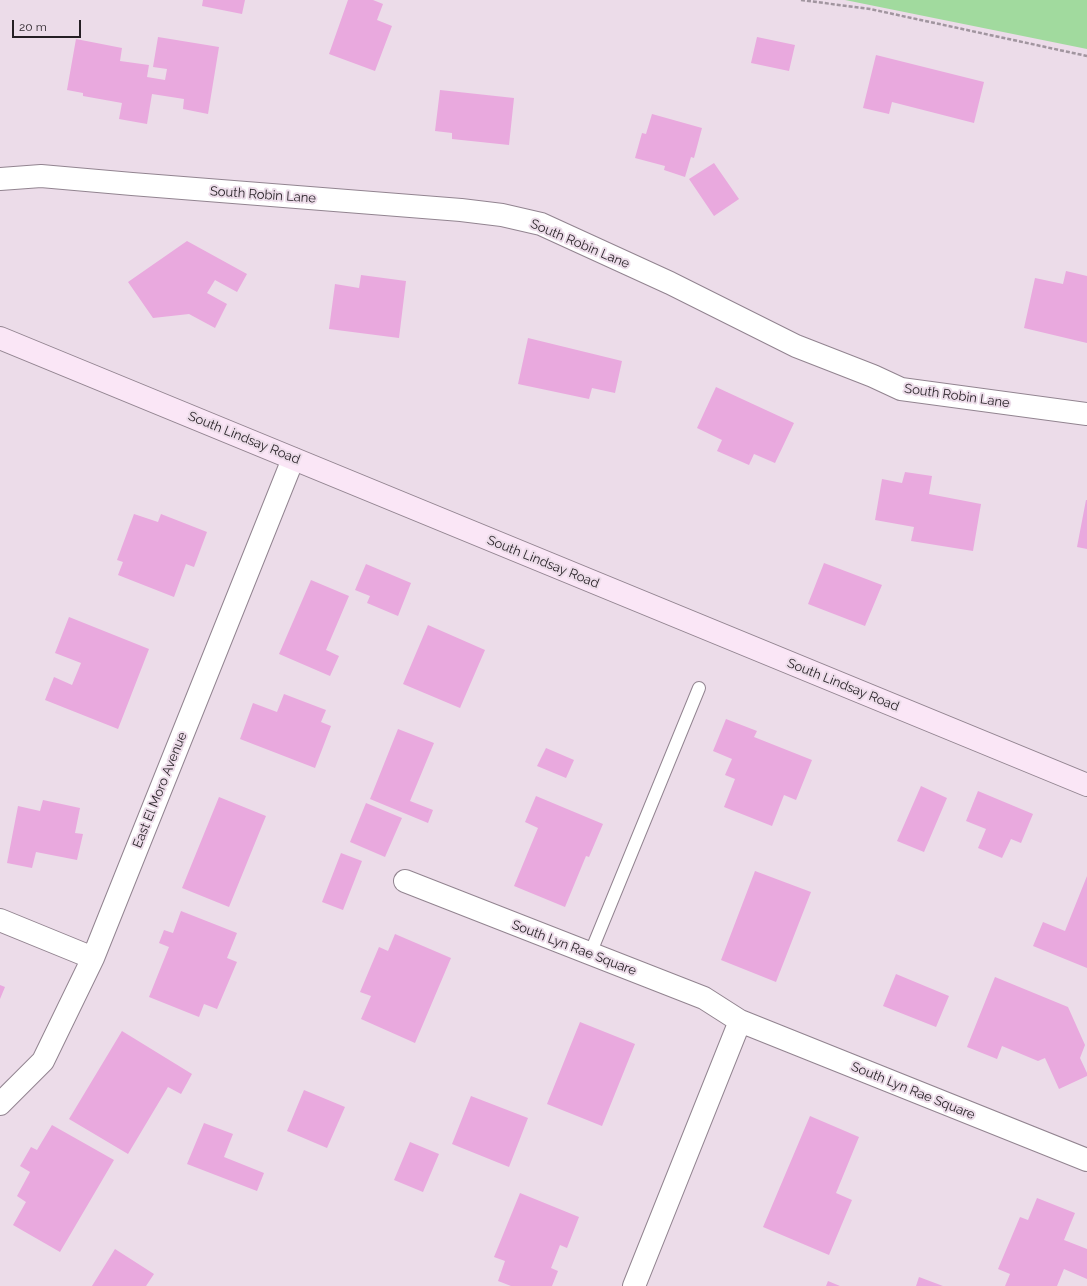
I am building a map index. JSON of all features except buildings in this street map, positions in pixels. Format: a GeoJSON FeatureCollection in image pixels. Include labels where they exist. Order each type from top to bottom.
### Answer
{"type":"FeatureCollection","features":[{"type":"Feature","properties":{"kind":"main road","name":"South Lindsay Road"},"geometry":{"type":"LineString","coordinates":[[0,338],[1087,785]]}},
{"type":"Feature","properties":{"kind":"street","name":"South Robin Lane"},"geometry":{"type":"LineString","coordinates":[[0,179],[41,176],[460,210],[502,215],[541,224],[670,283],[796,346],[873,376],[901,389],[1087,414]]}},
{"type":"Feature","properties":{"kind":"street","name":"East El Moro Avenue"},"geometry":{"type":"LineString","coordinates":[[0,1104],[44,1061],[93,958],[293,458]]}},
{"type":"Feature","properties":{"kind":"street","name":"South Lyn Rae Square"},"geometry":{"type":"LineString","coordinates":[[405,881],[704,998],[740,1021],[1087,1160]]}},
{"type":"Feature","properties":{"kind":"street"},"geometry":{"type":"LineString","coordinates":[[0,920],[93,958]]}},
{"type":"Feature","properties":{"kind":"street"},"geometry":{"type":"LineString","coordinates":[[634,1286],[740,1021]]}},
{"type":"Feature","properties":{"kind":"lane"},"geometry":{"type":"LineString","coordinates":[[590,954],[699,688]]}},
{"type":"Feature","properties":{"kind":"path"},"geometry":{"type":"LineString","coordinates":[[801,0],[870,9],[1087,56]]}},
{"type":"Feature","properties":{"kind":"shaded area"},"geometry":{"type":"Polygon","coordinates":[[[845,0],[1087,0],[1087,49],[845,0]]]}}]}
